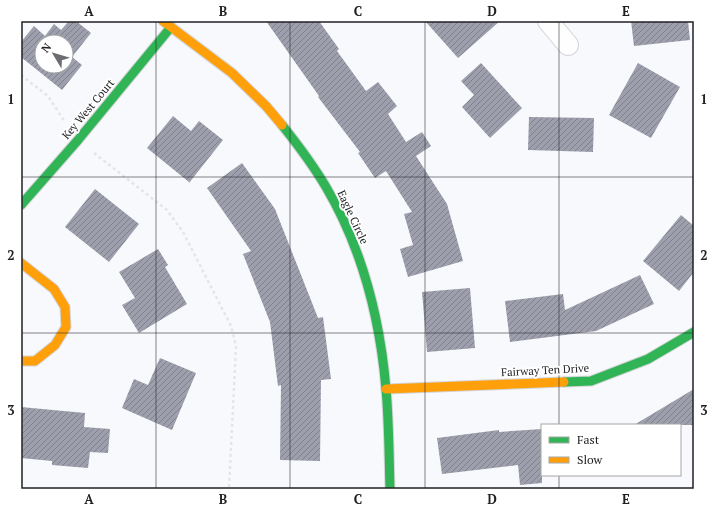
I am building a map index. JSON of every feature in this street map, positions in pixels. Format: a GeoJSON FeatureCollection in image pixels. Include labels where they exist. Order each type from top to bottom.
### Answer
{"type":"FeatureCollection","features":[{"type":"Feature","properties":{"kind":"street","name":"Eagle Circle"},"geometry":{"type":"LineString","coordinates":[[163,21],[232,73],[266,106],[301,149],[326,187],[348,230],[364,273],[376,318],[386,389],[390,489]]}},
{"type":"Feature","properties":{"kind":"street"},"geometry":{"type":"LineString","coordinates":[[548,21],[568,45]]}},
{"type":"Feature","properties":{"kind":"street","name":"Key West Court"},"geometry":{"type":"LineString","coordinates":[[21,205],[78,140],[171,27]]}},
{"type":"Feature","properties":{"kind":"street"},"geometry":{"type":"LineString","coordinates":[[21,263],[54,289],[65,307],[66,327],[55,345],[35,361],[21,360]]}},
{"type":"Feature","properties":{"kind":"street","name":"Fairway Ten Drive"},"geometry":{"type":"LineString","coordinates":[[386,389],[591,381],[648,359],[694,332]]}},
{"type":"Feature","properties":{"kind":"path"},"geometry":{"type":"LineString","coordinates":[[21,75],[48,96],[78,140],[167,210],[183,232],[231,326],[236,346],[229,489]]}},
{"type":"Feature","properties":{"kind":"building"},"geometry":{"type":"Polygon","coordinates":[[[69,21],[76,21],[91,33],[74,54],[74,34],[46,34],[54,24],[61,30],[69,21]]]}},
{"type":"Feature","properties":{"kind":"building"},"geometry":{"type":"Polygon","coordinates":[[[266,21],[319,21],[339,49],[337,51],[366,91],[378,82],[397,106],[388,114],[406,142],[422,132],[431,146],[416,156],[447,204],[463,261],[408,277],[400,249],[413,245],[404,214],[412,212],[386,171],[375,178],[358,153],[360,152],[318,97],[319,96],[266,21]]]}},
{"type":"Feature","properties":{"kind":"building"},"geometry":{"type":"Polygon","coordinates":[[[425,21],[500,21],[458,58],[425,21]]]}},
{"type":"Feature","properties":{"kind":"building"},"geometry":{"type":"Polygon","coordinates":[[[631,21],[688,21],[690,40],[634,46],[631,21]]]}},
{"type":"Feature","properties":{"kind":"building"},"geometry":{"type":"Polygon","coordinates":[[[34,26],[43,34],[34,34],[34,67],[21,57],[21,42],[34,26]]]}},
{"type":"Feature","properties":{"kind":"building"},"geometry":{"type":"Polygon","coordinates":[[[74,59],[82,65],[62,90],[42,74],[74,74],[74,59]]]}},
{"type":"Feature","properties":{"kind":"building"},"geometry":{"type":"Polygon","coordinates":[[[481,63],[522,108],[490,138],[462,107],[474,95],[461,81],[481,63]]]}},
{"type":"Feature","properties":{"kind":"building"},"geometry":{"type":"Polygon","coordinates":[[[638,63],[680,87],[651,138],[609,115],[638,63]]]}},
{"type":"Feature","properties":{"kind":"building"},"geometry":{"type":"Polygon","coordinates":[[[173,116],[191,131],[199,121],[223,140],[189,183],[147,148],[173,116]]]}},
{"type":"Feature","properties":{"kind":"building"},"geometry":{"type":"Polygon","coordinates":[[[529,117],[594,118],[593,152],[528,150],[529,117]]]}},
{"type":"Feature","properties":{"kind":"building"},"geometry":{"type":"Polygon","coordinates":[[[242,163],[275,209],[318,318],[323,317],[331,379],[321,380],[320,461],[280,460],[281,385],[278,386],[270,322],[243,254],[251,251],[207,188],[242,163]]]}},
{"type":"Feature","properties":{"kind":"building"},"geometry":{"type":"Polygon","coordinates":[[[95,189],[139,224],[109,262],[65,227],[95,189]]]}},
{"type":"Feature","properties":{"kind":"building"},"geometry":{"type":"Polygon","coordinates":[[[681,215],[694,226],[694,272],[679,291],[643,261],[681,215]]]}},
{"type":"Feature","properties":{"kind":"building"},"geometry":{"type":"Polygon","coordinates":[[[158,249],[168,265],[165,267],[187,304],[139,333],[122,305],[135,298],[119,272],[158,249]]]}},
{"type":"Feature","properties":{"kind":"building"},"geometry":{"type":"Polygon","coordinates":[[[640,275],[654,304],[596,331],[510,342],[505,301],[563,294],[565,310],[640,275]]]}},
{"type":"Feature","properties":{"kind":"building"},"geometry":{"type":"Polygon","coordinates":[[[470,288],[475,348],[427,352],[422,292],[470,288]]]}},
{"type":"Feature","properties":{"kind":"building"},"geometry":{"type":"Polygon","coordinates":[[[160,358],[196,373],[172,430],[122,408],[134,379],[148,385],[160,358]]]}},
{"type":"Feature","properties":{"kind":"building"},"geometry":{"type":"Polygon","coordinates":[[[694,389],[694,425],[636,424],[694,389]]]}},
{"type":"Feature","properties":{"kind":"building"},"geometry":{"type":"Polygon","coordinates":[[[21,407],[85,413],[84,427],[110,429],[108,453],[90,452],[88,468],[52,465],[52,461],[21,458],[21,407]]]}},
{"type":"Feature","properties":{"kind":"building"},"geometry":{"type":"Polygon","coordinates":[[[541,429],[542,483],[520,485],[518,465],[442,474],[437,438],[499,430],[499,432],[541,429]]]}},
{"type":"Feature","properties":{"kind":"traffic: fast"},"geometry":{"type":"LineString","coordinates":[[21,205],[78,140],[171,27]]}},
{"type":"Feature","properties":{"kind":"traffic: fast"},"geometry":{"type":"LineString","coordinates":[[282,125],[316,171],[339,210],[350,234],[367,285],[379,336],[386,389],[390,489]]}},
{"type":"Feature","properties":{"kind":"traffic: fast"},"geometry":{"type":"LineString","coordinates":[[564,382],[591,381],[648,359],[694,332]]}},
{"type":"Feature","properties":{"kind":"traffic: slow"},"geometry":{"type":"LineString","coordinates":[[163,21],[232,73],[266,106],[282,125]]}},
{"type":"Feature","properties":{"kind":"traffic: slow"},"geometry":{"type":"LineString","coordinates":[[21,263],[54,289],[65,307],[66,327],[55,345],[35,361],[21,361]]}},
{"type":"Feature","properties":{"kind":"traffic: slow"},"geometry":{"type":"LineString","coordinates":[[386,389],[564,382]]}}]}
